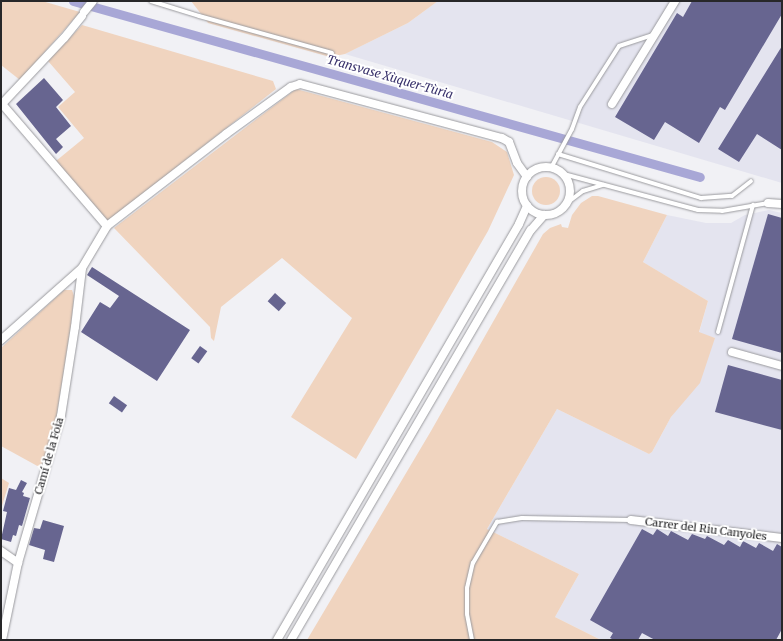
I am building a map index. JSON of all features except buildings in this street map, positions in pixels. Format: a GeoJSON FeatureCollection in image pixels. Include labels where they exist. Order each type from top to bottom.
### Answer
{"type":"FeatureCollection","features":[{"type":"Feature","properties":{"kind":"street"},"geometry":{"type":"LineString","coordinates":[[93,1],[64,38],[1,105],[107,226]]}},
{"type":"Feature","properties":{"kind":"street"},"geometry":{"type":"LineString","coordinates":[[612,104],[675,1]]}},
{"type":"Feature","properties":{"kind":"street"},"geometry":{"type":"LineString","coordinates":[[1,340],[82,268],[107,226],[226,134],[291,88],[300,84],[502,138],[509,142],[517,163],[527,177]]}},
{"type":"Feature","properties":{"kind":"street"},"geometry":{"type":"LineString","coordinates":[[551,168],[560,173],[568,184],[570,190],[567,203],[557,212],[544,215],[538,214],[527,206],[522,192],[527,177],[538,169],[551,168]]}},
{"type":"Feature","properties":{"kind":"street"},"geometry":{"type":"LineString","coordinates":[[768,203],[782,204]]}},
{"type":"Feature","properties":{"kind":"street"},"geometry":{"type":"LineString","coordinates":[[277,640],[515,230],[527,206]]}},
{"type":"Feature","properties":{"kind":"street"},"geometry":{"type":"LineString","coordinates":[[291,640],[531,230],[544,215]]}},
{"type":"Feature","properties":{"kind":"street","name":"Camí de la Foia"},"geometry":{"type":"LineString","coordinates":[[2,640],[18,563],[61,416],[76,327],[82,268]]}},
{"type":"Feature","properties":{"kind":"street"},"geometry":{"type":"LineString","coordinates":[[732,352],[782,366]]}},
{"type":"Feature","properties":{"kind":"street","name":"Carrer del Riu Canyoles"},"geometry":{"type":"LineString","coordinates":[[631,520],[782,538]]}},
{"type":"Feature","properties":{"kind":"street"},"geometry":{"type":"LineString","coordinates":[[1,551],[18,563]]}},
{"type":"Feature","properties":{"kind":"lane"},"geometry":{"type":"LineString","coordinates":[[151,1],[332,53]]}},
{"type":"Feature","properties":{"kind":"lane"},"geometry":{"type":"LineString","coordinates":[[551,168],[572,129],[580,107],[619,46],[654,35]]}},
{"type":"Feature","properties":{"kind":"lane"},"geometry":{"type":"LineString","coordinates":[[559,152],[701,198],[732,196],[752,181]]}},
{"type":"Feature","properties":{"kind":"lane"},"geometry":{"type":"LineString","coordinates":[[560,173],[698,210],[722,211],[768,203]]}},
{"type":"Feature","properties":{"kind":"lane"},"geometry":{"type":"LineString","coordinates":[[567,203],[583,191],[603,185]]}},
{"type":"Feature","properties":{"kind":"lane"},"geometry":{"type":"LineString","coordinates":[[718,332],[753,205]]}},
{"type":"Feature","properties":{"kind":"lane"},"geometry":{"type":"LineString","coordinates":[[472,640],[467,614],[466,588],[473,563],[497,522],[522,518],[631,520]]}},
{"type":"Feature","properties":{"kind":"shaded area"},"geometry":{"type":"Polygon","coordinates":[[[1,1],[42,1],[80,12],[20,80],[1,65],[1,1]]]}},
{"type":"Feature","properties":{"kind":"shaded area"},"geometry":{"type":"Polygon","coordinates":[[[191,1],[438,1],[408,23],[345,54],[330,57],[208,23],[191,1]]]}},
{"type":"Feature","properties":{"kind":"shaded area"},"geometry":{"type":"Polygon","coordinates":[[[438,1],[782,1],[782,183],[345,54],[408,23],[438,1]]]}},
{"type":"Feature","properties":{"kind":"shaded area"},"geometry":{"type":"Polygon","coordinates":[[[82,25],[273,81],[276,89],[108,221],[56,161],[84,138],[58,107],[75,92],[48,61],[82,25]]]}},
{"type":"Feature","properties":{"kind":"shaded area"},"geometry":{"type":"Polygon","coordinates":[[[296,89],[492,142],[507,152],[514,175],[488,231],[356,459],[291,417],[352,318],[282,258],[221,307],[214,341],[211,338],[210,327],[114,228],[296,89]]]}},
{"type":"Feature","properties":{"kind":"shaded area"},"geometry":{"type":"Polygon","coordinates":[[[546,177],[556,181],[560,191],[556,201],[546,205],[536,201],[532,191],[536,181],[546,177]]]}},
{"type":"Feature","properties":{"kind":"shaded area"},"geometry":{"type":"Polygon","coordinates":[[[592,196],[598,196],[667,215],[643,262],[708,301],[699,332],[715,338],[700,383],[671,417],[652,452],[649,454],[557,409],[487,529],[579,574],[555,617],[601,640],[307,640],[431,431],[543,234],[550,228],[561,224],[562,227],[568,228],[572,215],[581,203],[592,196]]]}},
{"type":"Feature","properties":{"kind":"shaded area"},"geometry":{"type":"Polygon","coordinates":[[[769,210],[782,213],[782,640],[601,640],[555,617],[579,574],[487,529],[557,409],[649,454],[652,452],[671,417],[681,403],[715,338],[699,333],[708,301],[643,262],[667,215],[706,223],[731,223],[745,215],[769,210]]]}},
{"type":"Feature","properties":{"kind":"shaded area"},"geometry":{"type":"Polygon","coordinates":[[[64,290],[72,290],[74,296],[71,325],[56,420],[41,468],[1,446],[1,348],[64,290]]]}},
{"type":"Feature","properties":{"kind":"shaded area"},"geometry":{"type":"Polygon","coordinates":[[[1,478],[9,483],[1,509],[1,478]]]}},
{"type":"Feature","properties":{"kind":"waterway","name":"Transvase Xùquer-Tùria"},"geometry":{"type":"LineString","coordinates":[[73,1],[700,177]]}}]}
